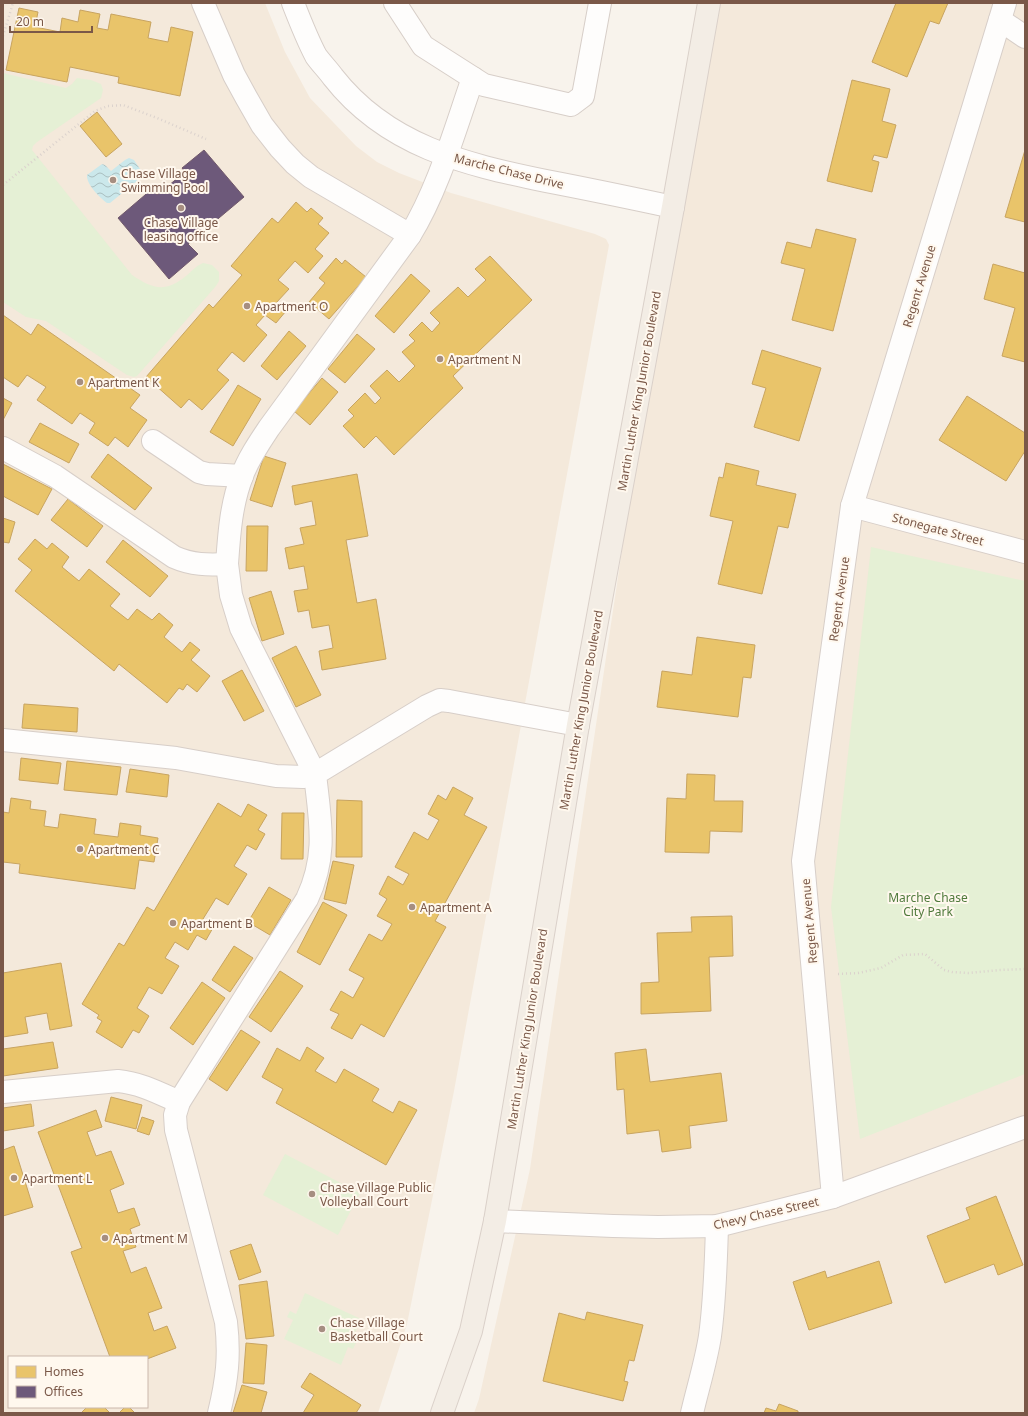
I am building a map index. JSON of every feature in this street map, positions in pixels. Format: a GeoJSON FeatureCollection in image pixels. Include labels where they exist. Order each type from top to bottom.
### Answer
{"type":"FeatureCollection","features":[{"type":"Feature","properties":{"kind":"main road","name":"Martin Luther King Junior Boulevard"},"geometry":{"type":"LineString","coordinates":[[442,1413],[471,1331],[495,1221],[578,725],[709,3]]}},
{"type":"Feature","properties":{"kind":"street"},"geometry":{"type":"LineString","coordinates":[[202,3],[234,75],[262,124],[280,148],[295,164],[311,177],[410,235]]}},
{"type":"Feature","properties":{"kind":"street","name":"Marche Chase Drive"},"geometry":{"type":"LineString","coordinates":[[293,3],[317,57],[342,88],[371,116],[407,139],[446,156],[495,170],[673,207]]}},
{"type":"Feature","properties":{"kind":"street"},"geometry":{"type":"LineString","coordinates":[[395,3],[423,46],[484,85],[571,105],[583,96],[600,3]]}},
{"type":"Feature","properties":{"kind":"street","name":"Regent Avenue"},"geometry":{"type":"LineString","coordinates":[[1002,12],[1025,37]]}},
{"type":"Feature","properties":{"kind":"street","name":"Regent Avenue"},"geometry":{"type":"LineString","coordinates":[[833,1197],[803,861],[852,506],[1002,12]]}},
{"type":"Feature","properties":{"kind":"street"},"geometry":{"type":"LineString","coordinates":[[219,1413],[225,1389],[229,1361],[229,1342],[226,1322],[176,1130],[175,1115],[179,1102],[313,886],[320,854],[322,834],[315,774],[241,628],[231,595],[227,564],[229,536],[236,497],[242,476],[254,451],[269,428],[410,235],[425,209],[446,156],[473,78]]}},
{"type":"Feature","properties":{"kind":"street"},"geometry":{"type":"LineString","coordinates":[[154,441],[199,472],[207,474],[242,476]]}},
{"type":"Feature","properties":{"kind":"street"},"geometry":{"type":"LineString","coordinates":[[3,448],[61,479],[174,557],[201,565],[227,564]]}},
{"type":"Feature","properties":{"kind":"street","name":"Stonegate Street"},"geometry":{"type":"LineString","coordinates":[[852,506],[1025,552]]}},
{"type":"Feature","properties":{"kind":"street"},"geometry":{"type":"LineString","coordinates":[[3,740],[176,758],[276,776],[303,777],[315,774],[427,706],[440,700],[578,725]]}},
{"type":"Feature","properties":{"kind":"street"},"geometry":{"type":"LineString","coordinates":[[3,1092],[118,1081],[144,1087],[179,1102]]}},
{"type":"Feature","properties":{"kind":"street","name":"Chevy Chase Street"},"geometry":{"type":"LineString","coordinates":[[495,1221],[620,1226],[717,1226],[833,1197],[1025,1127]]}},
{"type":"Feature","properties":{"kind":"street"},"geometry":{"type":"LineString","coordinates":[[692,1413],[709,1338],[714,1308],[717,1226]]}},
{"type":"Feature","properties":{"kind":"path"},"geometry":{"type":"LineString","coordinates":[[3,36],[13,3]]}},
{"type":"Feature","properties":{"kind":"path"},"geometry":{"type":"LineString","coordinates":[[3,185],[94,111],[108,106],[123,105],[206,139]]}},
{"type":"Feature","properties":{"kind":"path"},"geometry":{"type":"LineString","coordinates":[[813,974],[858,973],[881,968],[903,955],[925,954],[944,970],[952,972],[968,973],[1025,969]]}},
{"type":"Feature","properties":{"kind":"shaded area"},"geometry":{"type":"Polygon","coordinates":[[[3,3],[265,3],[285,52],[310,98],[356,146],[377,162],[399,173],[451,193],[595,234],[606,239],[609,245],[454,1091],[407,1324],[378,1413],[3,1413],[3,3]]]}},
{"type":"Feature","properties":{"kind":"shaded area"},"geometry":{"type":"Polygon","coordinates":[[[711,3],[1025,3],[1025,1413],[474,1413],[479,1399],[530,1169],[673,207],[711,3]]]}},
{"type":"Feature","properties":{"kind":"green space"},"geometry":{"type":"Polygon","coordinates":[[[3,73],[66,88],[77,78],[91,80],[101,84],[103,90],[101,98],[37,142],[33,146],[32,150],[132,275],[153,286],[165,287],[179,281],[203,263],[212,265],[219,272],[219,281],[216,286],[137,376],[134,377],[127,375],[46,321],[26,317],[3,302],[3,73]]]}},
{"type":"Feature","properties":{"kind":"green space","name":"Marche Chase City Park"},"geometry":{"type":"Polygon","coordinates":[[[871,547],[1025,581],[1025,1074],[860,1139],[831,907],[871,547]]]}},
{"type":"Feature","properties":{"kind":"green space","name":"Chase Village Public Volleyball Court"},"geometry":{"type":"Polygon","coordinates":[[[285,1154],[360,1193],[338,1235],[263,1195],[285,1154]]]}},
{"type":"Feature","properties":{"kind":"green space","name":"Chase Village Basketball Court"},"geometry":{"type":"Polygon","coordinates":[[[305,1293],[361,1319],[352,1339],[357,1341],[353,1349],[348,1347],[341,1365],[284,1339],[293,1320],[287,1317],[290,1311],[296,1314],[305,1293]]]}},
{"type":"Feature","properties":{"kind":"water","name":"Chase Village Swimming Pool"},"geometry":{"type":"Polygon","coordinates":[[[129,158],[134,160],[142,172],[142,177],[110,203],[107,203],[91,186],[87,179],[87,175],[102,164],[111,171],[129,158]]]}},
{"type":"Feature","properties":{"kind":"building: Homes"},"geometry":{"type":"Polygon","coordinates":[[[896,3],[948,3],[939,24],[930,21],[907,77],[872,62],[896,3]]]}},
{"type":"Feature","properties":{"kind":"building: Homes"},"geometry":{"type":"Polygon","coordinates":[[[19,8],[38,12],[35,27],[60,32],[62,18],[78,22],[80,10],[100,14],[97,28],[108,30],[111,14],[151,22],[148,38],[168,42],[171,27],[193,32],[180,96],[118,83],[119,77],[70,67],[67,82],[6,70],[19,8]]]}},
{"type":"Feature","properties":{"kind":"building: Homes"},"geometry":{"type":"Polygon","coordinates":[[[852,80],[890,89],[882,121],[896,125],[887,158],[874,155],[872,160],[879,162],[872,192],[827,181],[852,80]]]}},
{"type":"Feature","properties":{"kind":"building: Homes"},"geometry":{"type":"Polygon","coordinates":[[[97,112],[122,144],[106,157],[80,126],[97,112]]]}},
{"type":"Feature","properties":{"kind":"building: Homes"},"geometry":{"type":"Polygon","coordinates":[[[1025,150],[1025,222],[1005,217],[1025,150]]]}},
{"type":"Feature","properties":{"kind":"building: Homes","name":"Apartment O"},"geometry":{"type":"Polygon","coordinates":[[[296,202],[307,212],[311,208],[323,218],[318,224],[329,233],[315,249],[323,256],[308,273],[295,261],[278,280],[289,289],[276,303],[286,311],[276,323],[265,315],[256,325],[267,335],[244,362],[232,352],[217,370],[229,380],[202,410],[189,399],[181,408],[146,377],[209,304],[213,308],[242,275],[231,266],[272,218],[278,223],[296,202]]]}},
{"type":"Feature","properties":{"kind":"building: Homes"},"geometry":{"type":"Polygon","coordinates":[[[816,229],[856,239],[833,331],[792,320],[805,269],[781,263],[787,242],[811,248],[816,229]]]}},
{"type":"Feature","properties":{"kind":"building: Homes","name":"Apartment N"},"geometry":{"type":"Polygon","coordinates":[[[490,256],[532,300],[453,376],[463,388],[394,455],[376,436],[364,448],[343,426],[354,416],[348,410],[365,393],[375,404],[381,398],[370,386],[387,370],[399,382],[415,366],[402,352],[415,341],[409,335],[422,322],[432,332],[440,323],[430,313],[458,287],[468,297],[486,280],[475,269],[490,256]]]}},
{"type":"Feature","properties":{"kind":"building: Homes"},"geometry":{"type":"Polygon","coordinates":[[[336,258],[342,264],[345,260],[366,277],[329,319],[309,302],[325,283],[319,278],[336,258]]]}},
{"type":"Feature","properties":{"kind":"building: Homes"},"geometry":{"type":"Polygon","coordinates":[[[993,264],[1025,273],[1025,362],[1002,356],[1015,308],[984,299],[993,264]]]}},
{"type":"Feature","properties":{"kind":"building: Homes"},"geometry":{"type":"Polygon","coordinates":[[[411,274],[430,291],[394,333],[375,316],[411,274]]]}},
{"type":"Feature","properties":{"kind":"building: Homes","name":"Apartment K"},"geometry":{"type":"Polygon","coordinates":[[[3,315],[31,335],[38,324],[140,395],[130,408],[147,420],[128,447],[115,437],[108,446],[89,433],[95,423],[80,413],[72,424],[37,400],[46,387],[27,375],[18,387],[3,377],[3,315]]]}},
{"type":"Feature","properties":{"kind":"building: Homes"},"geometry":{"type":"Polygon","coordinates":[[[289,331],[306,346],[277,380],[261,366],[289,331]]]}},
{"type":"Feature","properties":{"kind":"building: Homes"},"geometry":{"type":"Polygon","coordinates":[[[357,334],[375,349],[345,383],[328,369],[357,334]]]}},
{"type":"Feature","properties":{"kind":"building: Homes"},"geometry":{"type":"Polygon","coordinates":[[[762,350],[821,368],[799,441],[754,427],[766,388],[752,384],[762,350]]]}},
{"type":"Feature","properties":{"kind":"building: Homes"},"geometry":{"type":"Polygon","coordinates":[[[322,378],[338,392],[310,425],[294,411],[322,378]]]}},
{"type":"Feature","properties":{"kind":"building: Homes"},"geometry":{"type":"Polygon","coordinates":[[[238,385],[261,399],[233,446],[210,432],[238,385]]]}},
{"type":"Feature","properties":{"kind":"building: Homes"},"geometry":{"type":"Polygon","coordinates":[[[967,396],[1025,433],[1025,451],[1006,481],[939,440],[967,396]]]}},
{"type":"Feature","properties":{"kind":"building: Homes"},"geometry":{"type":"Polygon","coordinates":[[[3,398],[12,403],[3,420],[3,398]]]}},
{"type":"Feature","properties":{"kind":"building: Homes"},"geometry":{"type":"Polygon","coordinates":[[[40,423],[79,444],[69,463],[29,442],[40,423]]]}},
{"type":"Feature","properties":{"kind":"building: Homes"},"geometry":{"type":"Polygon","coordinates":[[[108,454],[152,488],[135,510],[91,477],[108,454]]]}},
{"type":"Feature","properties":{"kind":"building: Homes"},"geometry":{"type":"Polygon","coordinates":[[[264,456],[286,463],[272,507],[250,500],[264,456]]]}},
{"type":"Feature","properties":{"kind":"building: Homes"},"geometry":{"type":"Polygon","coordinates":[[[726,463],[759,471],[756,485],[796,494],[788,528],[778,526],[762,594],[718,584],[733,521],[710,516],[719,477],[723,478],[726,463]]]}},
{"type":"Feature","properties":{"kind":"building: Homes"},"geometry":{"type":"Polygon","coordinates":[[[3,464],[52,489],[38,515],[3,496],[3,464]]]}},
{"type":"Feature","properties":{"kind":"building: Homes"},"geometry":{"type":"Polygon","coordinates":[[[357,474],[368,536],[346,540],[357,603],[376,599],[386,659],[322,670],[319,651],[333,648],[329,625],[312,628],[309,610],[298,612],[294,591],[308,589],[304,566],[289,569],[285,548],[304,544],[300,528],[316,525],[312,501],[295,505],[292,486],[357,474]]]}},
{"type":"Feature","properties":{"kind":"building: Homes"},"geometry":{"type":"Polygon","coordinates":[[[68,499],[103,526],[87,547],[51,520],[68,499]]]}},
{"type":"Feature","properties":{"kind":"building: Homes"},"geometry":{"type":"Polygon","coordinates":[[[3,518],[15,522],[9,543],[3,542],[3,518]]]}},
{"type":"Feature","properties":{"kind":"building: Homes"},"geometry":{"type":"Polygon","coordinates":[[[247,526],[268,526],[267,571],[246,571],[247,526]]]}},
{"type":"Feature","properties":{"kind":"building: Homes"},"geometry":{"type":"Polygon","coordinates":[[[35,539],[47,549],[52,543],[69,557],[62,567],[79,581],[89,569],[120,594],[110,606],[128,620],[137,609],[152,620],[159,613],[173,625],[164,637],[182,652],[190,642],[200,650],[191,660],[210,676],[197,692],[187,684],[183,690],[179,688],[167,703],[119,664],[114,671],[15,591],[32,570],[18,559],[35,539]]]}},
{"type":"Feature","properties":{"kind":"building: Homes"},"geometry":{"type":"Polygon","coordinates":[[[123,540],[168,576],[150,597],[106,562],[123,540]]]}},
{"type":"Feature","properties":{"kind":"building: Homes"},"geometry":{"type":"Polygon","coordinates":[[[271,591],[284,634],[262,641],[249,598],[271,591]]]}},
{"type":"Feature","properties":{"kind":"building: Homes"},"geometry":{"type":"Polygon","coordinates":[[[697,637],[755,645],[751,678],[743,677],[738,717],[657,707],[662,671],[692,675],[697,637]]]}},
{"type":"Feature","properties":{"kind":"building: Homes"},"geometry":{"type":"Polygon","coordinates":[[[296,646],[321,695],[296,707],[272,658],[296,646]]]}},
{"type":"Feature","properties":{"kind":"building: Homes"},"geometry":{"type":"Polygon","coordinates":[[[242,670],[264,711],[244,721],[222,681],[242,670]]]}},
{"type":"Feature","properties":{"kind":"building: Homes"},"geometry":{"type":"Polygon","coordinates":[[[24,704],[78,708],[77,732],[22,728],[24,704]]]}},
{"type":"Feature","properties":{"kind":"building: Homes"},"geometry":{"type":"Polygon","coordinates":[[[21,758],[61,763],[58,784],[19,780],[21,758]]]}},
{"type":"Feature","properties":{"kind":"building: Homes"},"geometry":{"type":"Polygon","coordinates":[[[67,761],[121,767],[117,795],[64,790],[67,761]]]}},
{"type":"Feature","properties":{"kind":"building: Homes"},"geometry":{"type":"Polygon","coordinates":[[[130,769],[169,775],[167,797],[126,792],[130,769]]]}},
{"type":"Feature","properties":{"kind":"building: Homes"},"geometry":{"type":"Polygon","coordinates":[[[687,774],[715,775],[714,801],[743,801],[742,832],[710,831],[709,853],[665,852],[667,798],[686,799],[687,774]]]}},
{"type":"Feature","properties":{"kind":"building: Homes","name":"Apartment A"},"geometry":{"type":"Polygon","coordinates":[[[453,787],[473,798],[464,815],[487,827],[435,921],[446,927],[384,1037],[361,1024],[352,1039],[331,1028],[339,1014],[330,1010],[341,991],[353,998],[364,978],[349,970],[369,934],[382,941],[392,924],[377,916],[387,899],[379,894],[388,876],[403,885],[409,874],[395,867],[414,832],[428,840],[439,820],[428,814],[438,795],[446,800],[453,787]]]}},
{"type":"Feature","properties":{"kind":"building: Homes","name":"Apartment C"},"geometry":{"type":"Polygon","coordinates":[[[11,798],[31,801],[30,809],[46,811],[44,826],[58,828],[60,814],[96,819],[94,834],[118,837],[120,823],[141,826],[140,835],[158,838],[154,862],[139,860],[135,889],[19,873],[20,864],[3,862],[3,812],[9,813],[11,798]]]}},
{"type":"Feature","properties":{"kind":"building: Homes"},"geometry":{"type":"Polygon","coordinates":[[[337,800],[362,801],[362,857],[336,857],[337,800]]]}},
{"type":"Feature","properties":{"kind":"building: Homes","name":"Apartment B"},"geometry":{"type":"Polygon","coordinates":[[[218,803],[241,817],[248,804],[267,815],[258,830],[265,834],[256,850],[247,845],[234,866],[247,874],[228,905],[216,898],[203,919],[214,926],[206,940],[197,935],[188,950],[175,942],[165,958],[179,966],[162,994],[149,987],[137,1008],[149,1016],[139,1033],[133,1030],[122,1048],[96,1032],[102,1021],[97,1018],[99,1015],[82,1004],[119,943],[124,946],[147,907],[154,911],[218,803]]]}},
{"type":"Feature","properties":{"kind":"building: Homes"},"geometry":{"type":"Polygon","coordinates":[[[282,813],[304,813],[303,859],[281,859],[282,813]]]}},
{"type":"Feature","properties":{"kind":"building: Homes"},"geometry":{"type":"Polygon","coordinates":[[[333,861],[354,865],[346,904],[324,899],[333,861]]]}},
{"type":"Feature","properties":{"kind":"building: Homes"},"geometry":{"type":"Polygon","coordinates":[[[269,887],[291,900],[270,935],[248,922],[269,887]]]}},
{"type":"Feature","properties":{"kind":"building: Homes"},"geometry":{"type":"Polygon","coordinates":[[[323,902],[347,915],[320,965],[297,952],[323,902]]]}},
{"type":"Feature","properties":{"kind":"building: Homes"},"geometry":{"type":"Polygon","coordinates":[[[732,916],[733,956],[709,957],[711,1011],[641,1014],[641,983],[659,982],[657,933],[692,932],[691,917],[732,916]]]}},
{"type":"Feature","properties":{"kind":"building: Homes"},"geometry":{"type":"Polygon","coordinates":[[[234,946],[253,958],[230,992],[212,980],[234,946]]]}},
{"type":"Feature","properties":{"kind":"building: Homes"},"geometry":{"type":"Polygon","coordinates":[[[61,963],[72,1026],[50,1030],[47,1013],[25,1017],[28,1033],[3,1037],[3,973],[61,963]]]}},
{"type":"Feature","properties":{"kind":"building: Homes"},"geometry":{"type":"Polygon","coordinates":[[[280,971],[303,986],[271,1032],[249,1017],[280,971]]]}},
{"type":"Feature","properties":{"kind":"building: Homes"},"geometry":{"type":"Polygon","coordinates":[[[202,982],[225,998],[193,1045],[170,1028],[202,982]]]}},
{"type":"Feature","properties":{"kind":"building: Homes"},"geometry":{"type":"Polygon","coordinates":[[[241,1030],[260,1042],[227,1091],[209,1079],[241,1030]]]}},
{"type":"Feature","properties":{"kind":"building: Homes"},"geometry":{"type":"Polygon","coordinates":[[[53,1042],[58,1068],[3,1076],[3,1049],[53,1042]]]}},
{"type":"Feature","properties":{"kind":"building: Homes"},"geometry":{"type":"Polygon","coordinates":[[[307,1047],[324,1058],[315,1071],[336,1083],[344,1069],[379,1089],[372,1101],[393,1113],[399,1101],[417,1110],[386,1165],[276,1103],[283,1089],[262,1077],[277,1048],[300,1061],[307,1047]]]}},
{"type":"Feature","properties":{"kind":"building: Homes"},"geometry":{"type":"Polygon","coordinates":[[[646,1049],[650,1082],[721,1073],[727,1121],[689,1126],[691,1148],[662,1152],[659,1130],[627,1134],[624,1089],[617,1090],[615,1053],[646,1049]]]}},
{"type":"Feature","properties":{"kind":"building: Homes"},"geometry":{"type":"Polygon","coordinates":[[[111,1097],[142,1105],[136,1129],[105,1121],[111,1097]]]}},
{"type":"Feature","properties":{"kind":"building: Homes"},"geometry":{"type":"Polygon","coordinates":[[[31,1104],[34,1126],[3,1131],[3,1108],[31,1104]]]}},
{"type":"Feature","properties":{"kind":"building: Homes","name":"Apartment M"},"geometry":{"type":"Polygon","coordinates":[[[96,1110],[102,1127],[87,1132],[96,1156],[111,1151],[124,1184],[110,1190],[118,1213],[134,1208],[140,1225],[130,1229],[136,1247],[123,1251],[131,1273],[146,1267],[162,1308],[148,1313],[154,1331],[167,1326],[176,1348],[148,1359],[148,1356],[110,1356],[71,1252],[82,1248],[38,1132],[96,1110]]]}},
{"type":"Feature","properties":{"kind":"building: Homes"},"geometry":{"type":"Polygon","coordinates":[[[142,1117],[154,1121],[149,1135],[137,1131],[142,1117]]]}},
{"type":"Feature","properties":{"kind":"building: Homes","name":"Apartment L"},"geometry":{"type":"Polygon","coordinates":[[[14,1146],[33,1207],[3,1216],[3,1150],[14,1146]]]}},
{"type":"Feature","properties":{"kind":"building: Homes"},"geometry":{"type":"Polygon","coordinates":[[[996,1196],[1023,1265],[998,1275],[994,1264],[945,1283],[927,1236],[970,1219],[966,1208],[996,1196]]]}},
{"type":"Feature","properties":{"kind":"building: Homes"},"geometry":{"type":"Polygon","coordinates":[[[251,1244],[261,1272],[239,1280],[230,1251],[251,1244]]]}},
{"type":"Feature","properties":{"kind":"building: Homes"},"geometry":{"type":"Polygon","coordinates":[[[879,1261],[892,1303],[809,1330],[793,1282],[825,1271],[827,1278],[879,1261]]]}},
{"type":"Feature","properties":{"kind":"building: Homes"},"geometry":{"type":"Polygon","coordinates":[[[267,1281],[274,1336],[246,1339],[239,1285],[267,1281]]]}},
{"type":"Feature","properties":{"kind":"building: Homes"},"geometry":{"type":"Polygon","coordinates":[[[587,1312],[643,1325],[634,1361],[629,1360],[624,1381],[628,1382],[623,1401],[543,1381],[559,1313],[585,1320],[587,1312]]]}},
{"type":"Feature","properties":{"kind":"building: Homes"},"geometry":{"type":"Polygon","coordinates":[[[246,1343],[267,1345],[264,1384],[243,1383],[246,1343]]]}},
{"type":"Feature","properties":{"kind":"building: Homes"},"geometry":{"type":"Polygon","coordinates":[[[310,1373],[361,1405],[356,1413],[303,1413],[314,1395],[301,1387],[310,1373]]]}},
{"type":"Feature","properties":{"kind":"building: Homes"},"geometry":{"type":"Polygon","coordinates":[[[242,1385],[267,1392],[261,1413],[233,1413],[242,1385]]]}},
{"type":"Feature","properties":{"kind":"building: Homes"},"geometry":{"type":"Polygon","coordinates":[[[779,1404],[798,1411],[798,1413],[764,1413],[766,1408],[776,1411],[779,1404]]]}},
{"type":"Feature","properties":{"kind":"building: Homes"},"geometry":{"type":"Polygon","coordinates":[[[86,1408],[105,1408],[110,1413],[81,1413],[86,1408]]]}},
{"type":"Feature","properties":{"kind":"building: Homes"},"geometry":{"type":"Polygon","coordinates":[[[124,1408],[130,1408],[135,1413],[119,1413],[124,1408]]]}},
{"type":"Feature","properties":{"kind":"building: Offices","name":"Chase Village leasing office"},"geometry":{"type":"Polygon","coordinates":[[[204,150],[244,197],[188,244],[198,254],[169,279],[118,218],[152,189],[157,195],[185,172],[182,168],[204,150]]]}},
{"type":"Feature","properties":{"kind":"place","name":"Chase Village Swimming Pool"},"geometry":{"type":"Point","coordinates":[113,180]}},
{"type":"Feature","properties":{"kind":"place","name":"Chase Village leasing office"},"geometry":{"type":"Point","coordinates":[181,208]}},
{"type":"Feature","properties":{"kind":"place","name":"Apartment O"},"geometry":{"type":"Point","coordinates":[247,306]}},
{"type":"Feature","properties":{"kind":"place","name":"Apartment N"},"geometry":{"type":"Point","coordinates":[440,359]}},
{"type":"Feature","properties":{"kind":"place","name":"Apartment K"},"geometry":{"type":"Point","coordinates":[80,382]}},
{"type":"Feature","properties":{"kind":"place","name":"Apartment C"},"geometry":{"type":"Point","coordinates":[80,849]}},
{"type":"Feature","properties":{"kind":"place","name":"Apartment A"},"geometry":{"type":"Point","coordinates":[412,907]}},
{"type":"Feature","properties":{"kind":"place","name":"Apartment B"},"geometry":{"type":"Point","coordinates":[173,923]}},
{"type":"Feature","properties":{"kind":"place","name":"Apartment L"},"geometry":{"type":"Point","coordinates":[14,1178]}},
{"type":"Feature","properties":{"kind":"place","name":"Chase Village Public Volleyball Court"},"geometry":{"type":"Point","coordinates":[312,1194]}},
{"type":"Feature","properties":{"kind":"place","name":"Apartment M"},"geometry":{"type":"Point","coordinates":[105,1238]}},
{"type":"Feature","properties":{"kind":"place","name":"Chase Village Basketball Court"},"geometry":{"type":"Point","coordinates":[322,1329]}}]}
